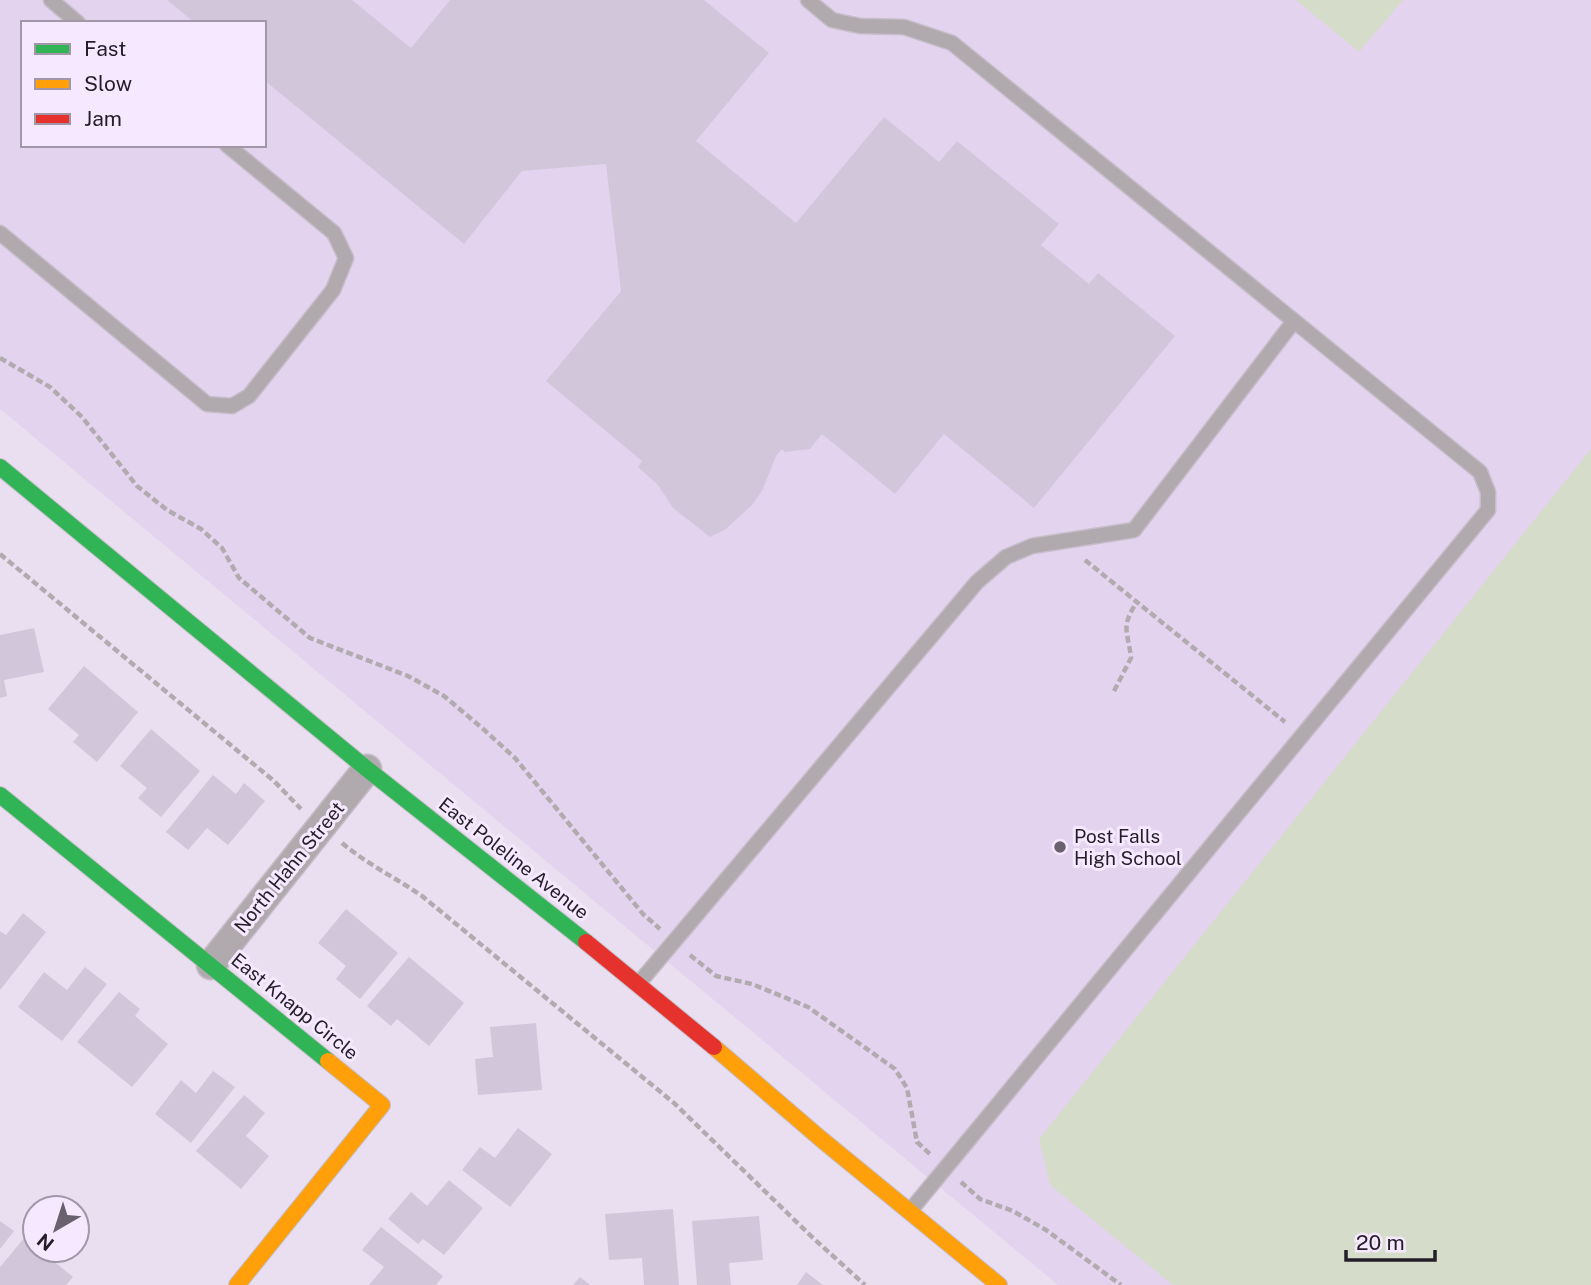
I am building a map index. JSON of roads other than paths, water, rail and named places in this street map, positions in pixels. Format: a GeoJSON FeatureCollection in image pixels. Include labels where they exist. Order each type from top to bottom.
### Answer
{"type":"FeatureCollection","features":[{"type":"Feature","properties":{"kind":"main road","name":"East Poleline Avenue"},"geometry":{"type":"LineString","coordinates":[[0,467],[367,769],[639,983],[999,1285]]}},
{"type":"Feature","properties":{"kind":"main road","name":"East Knapp Circle"},"geometry":{"type":"LineString","coordinates":[[0,795],[382,1105],[237,1285]]}},
{"type":"Feature","properties":{"kind":"street","name":"North Hahn Street"},"geometry":{"type":"LineString","coordinates":[[211,965],[367,769]]}},
{"type":"Feature","properties":{"kind":"lane"},"geometry":{"type":"LineString","coordinates":[[51,0],[76,21]]}},
{"type":"Feature","properties":{"kind":"lane"},"geometry":{"type":"LineString","coordinates":[[808,0],[832,20],[860,26],[904,27],[952,43],[1480,472],[1488,492],[1488,510],[909,1212]]}},
{"type":"Feature","properties":{"kind":"lane"},"geometry":{"type":"LineString","coordinates":[[0,233],[206,404],[232,406],[249,396],[333,290],[346,258],[334,233],[229,147]]}},
{"type":"Feature","properties":{"kind":"lane"},"geometry":{"type":"LineString","coordinates":[[639,983],[977,583],[1006,557],[1032,546],[1134,530],[1294,321]]}},
{"type":"Feature","properties":{"kind":"place","name":"Post Falls High School"},"geometry":{"type":"Point","coordinates":[1060,847]}}]}
